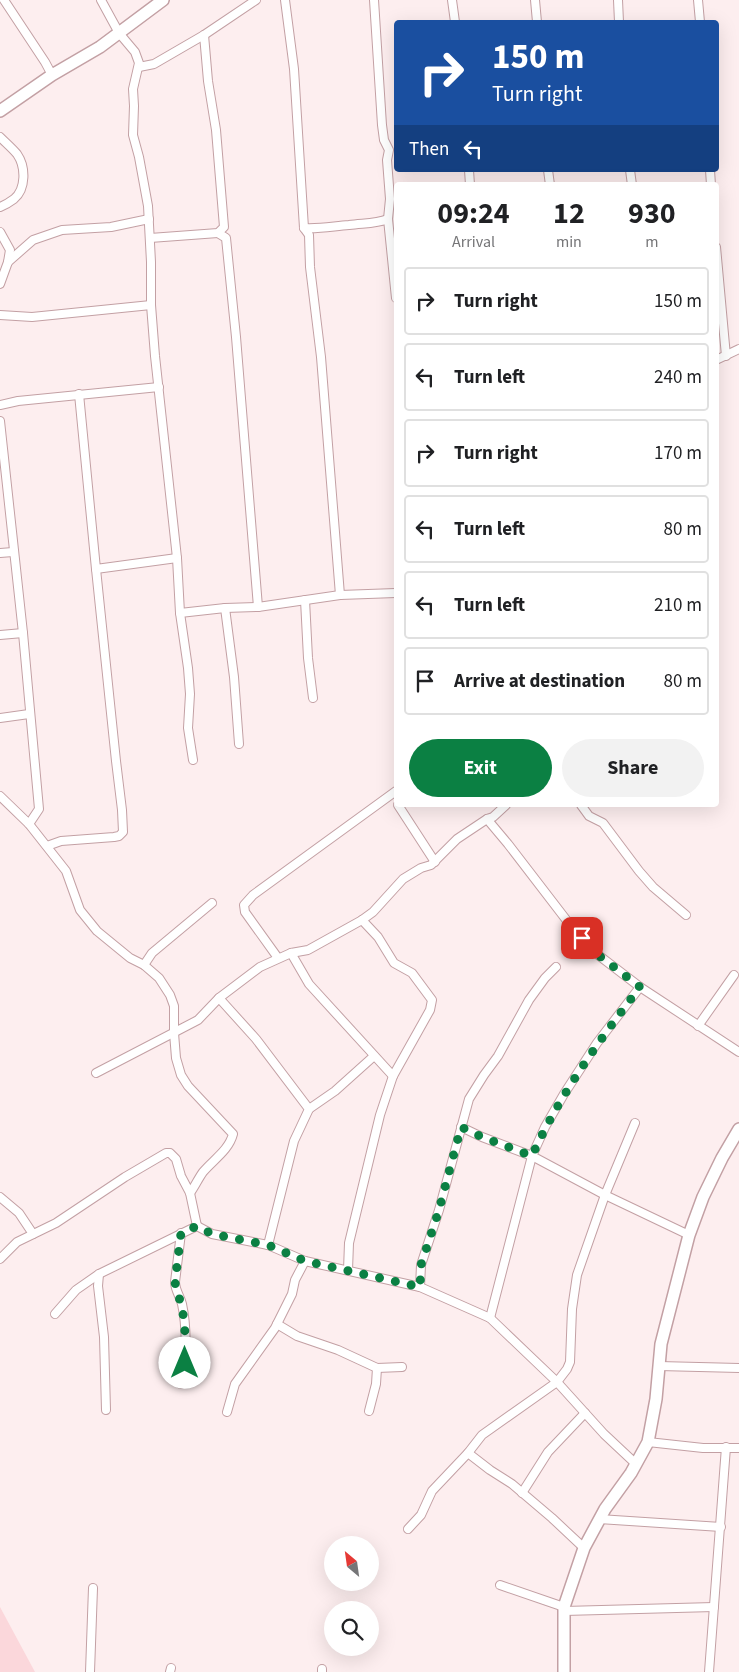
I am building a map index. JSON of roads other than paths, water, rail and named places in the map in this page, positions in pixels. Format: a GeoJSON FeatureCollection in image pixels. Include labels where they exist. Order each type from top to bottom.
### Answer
{"type":"FeatureCollection","features":[{"type":"Feature","properties":{"kind":"street"},"geometry":{"type":"LineString","coordinates":[[4,0],[52,75]]}},
{"type":"Feature","properties":{"kind":"street"},"geometry":{"type":"LineString","coordinates":[[102,0],[119,33],[135,52],[139,66],[133,83],[134,135],[149,219],[151,305],[177,558],[180,613],[188,668],[190,694],[188,728],[193,760]]}},
{"type":"Feature","properties":{"kind":"street"},"geometry":{"type":"LineString","coordinates":[[0,111],[52,75],[81,59],[163,0]]}},
{"type":"Feature","properties":{"kind":"street"},"geometry":{"type":"LineString","coordinates":[[139,66],[154,64],[204,35],[256,0]]}},
{"type":"Feature","properties":{"kind":"street"},"geometry":{"type":"LineString","coordinates":[[286,0],[294,69],[304,228],[309,235],[310,267],[321,357],[340,595]]}},
{"type":"Feature","properties":{"kind":"street"},"geometry":{"type":"LineString","coordinates":[[374,0],[382,125],[384,140],[393,148],[387,160],[390,198],[388,219],[394,278]]}},
{"type":"Feature","properties":{"kind":"street"},"geometry":{"type":"LineString","coordinates":[[452,0],[455,20]]}},
{"type":"Feature","properties":{"kind":"street"},"geometry":{"type":"LineString","coordinates":[[535,0],[537,20]]}},
{"type":"Feature","properties":{"kind":"street"},"geometry":{"type":"LineString","coordinates":[[618,0],[619,20]]}},
{"type":"Feature","properties":{"kind":"street"},"geometry":{"type":"LineString","coordinates":[[698,0],[700,20]]}},
{"type":"Feature","properties":{"kind":"street"},"geometry":{"type":"LineString","coordinates":[[204,35],[208,81],[216,130],[236,337],[258,607]]}},
{"type":"Feature","properties":{"kind":"street"},"geometry":{"type":"LineString","coordinates":[[0,137],[17,154],[23,164],[24,175],[19,193],[15,198],[0,207]]}},
{"type":"Feature","properties":{"kind":"street"},"geometry":{"type":"LineString","coordinates":[[8,262],[33,240],[62,230],[111,227],[149,219]]}},
{"type":"Feature","properties":{"kind":"street"},"geometry":{"type":"LineString","coordinates":[[304,228],[322,229],[347,225],[366,225],[388,219]]}},
{"type":"Feature","properties":{"kind":"street"},"geometry":{"type":"LineString","coordinates":[[218,233],[224,227]]}},
{"type":"Feature","properties":{"kind":"street"},"geometry":{"type":"LineString","coordinates":[[0,232],[10,250],[0,284]]}},
{"type":"Feature","properties":{"kind":"street"},"geometry":{"type":"LineString","coordinates":[[150,238],[218,233],[226,238]]}},
{"type":"Feature","properties":{"kind":"street"},"geometry":{"type":"LineString","coordinates":[[719,298],[726,356]]}},
{"type":"Feature","properties":{"kind":"street"},"geometry":{"type":"LineString","coordinates":[[0,315],[32,317],[151,305]]}},
{"type":"Feature","properties":{"kind":"street"},"geometry":{"type":"LineString","coordinates":[[719,359],[739,349]]}},
{"type":"Feature","properties":{"kind":"street"},"geometry":{"type":"LineString","coordinates":[[0,405],[79,394],[158,387]]}},
{"type":"Feature","properties":{"kind":"street"},"geometry":{"type":"LineString","coordinates":[[47,846],[62,841],[119,836],[123,832],[79,394]]}},
{"type":"Feature","properties":{"kind":"street"},"geometry":{"type":"LineString","coordinates":[[0,421],[23,633],[39,809],[29,824]]}},
{"type":"Feature","properties":{"kind":"street"},"geometry":{"type":"LineString","coordinates":[[0,553],[13,552]]}},
{"type":"Feature","properties":{"kind":"street"},"geometry":{"type":"LineString","coordinates":[[96,569],[177,558]]}},
{"type":"Feature","properties":{"kind":"street"},"geometry":{"type":"LineString","coordinates":[[180,613],[224,608],[258,607],[340,595],[394,593]]}},
{"type":"Feature","properties":{"kind":"street"},"geometry":{"type":"LineString","coordinates":[[305,600],[308,658],[313,698]]}},
{"type":"Feature","properties":{"kind":"street"},"geometry":{"type":"LineString","coordinates":[[224,608],[234,678],[239,744]]}},
{"type":"Feature","properties":{"kind":"street"},"geometry":{"type":"LineString","coordinates":[[0,635],[23,633]]}},
{"type":"Feature","properties":{"kind":"street"},"geometry":{"type":"LineString","coordinates":[[0,718],[29,714]]}},
{"type":"Feature","properties":{"kind":"street"},"geometry":{"type":"LineString","coordinates":[[0,796],[29,824],[66,870],[80,910],[96,930],[130,958],[144,965],[159,978],[170,994],[174,1006],[176,1058],[181,1074],[188,1086],[233,1134],[222,1154],[203,1173],[190,1193]]}},
{"type":"Feature","properties":{"kind":"street"},"geometry":{"type":"LineString","coordinates":[[278,958],[245,912],[244,905],[253,895],[336,834],[394,797]]}},
{"type":"Feature","properties":{"kind":"street"},"geometry":{"type":"LineString","coordinates":[[399,807],[435,862]]}},
{"type":"Feature","properties":{"kind":"street"},"geometry":{"type":"LineString","coordinates":[[96,1073],[198,1020],[219,998],[260,967],[291,953],[308,950],[362,920],[373,912],[403,879],[435,862],[450,844],[493,817],[504,807]]}},
{"type":"Feature","properties":{"kind":"street"},"geometry":{"type":"LineString","coordinates":[[582,807],[589,816],[603,823],[653,887],[686,915]]}},
{"type":"Feature","properties":{"kind":"street"},"geometry":{"type":"LineString","coordinates":[[487,819],[571,926],[593,951],[640,987],[739,1052]]}},
{"type":"Feature","properties":{"kind":"street"},"geometry":{"type":"LineString","coordinates":[[144,965],[152,953],[212,903]]}},
{"type":"Feature","properties":{"kind":"street"},"geometry":{"type":"LineString","coordinates":[[348,1270],[349,1242],[380,1115],[393,1076],[430,1010],[432,1000],[412,973],[394,963],[378,937],[362,920]]}},
{"type":"Feature","properties":{"kind":"street"},"geometry":{"type":"LineString","coordinates":[[291,953],[309,984],[393,1076]]}},
{"type":"Feature","properties":{"kind":"street"},"geometry":{"type":"LineString","coordinates":[[420,1287],[421,1265],[439,1210],[464,1112],[472,1093],[498,1056],[529,1000],[545,978],[556,967]]}},
{"type":"Feature","properties":{"kind":"street"},"geometry":{"type":"LineString","coordinates":[[698,1026],[734,975]]}},
{"type":"Feature","properties":{"kind":"street"},"geometry":{"type":"LineString","coordinates":[[490,1318],[532,1156],[545,1127],[597,1043],[640,987]]}},
{"type":"Feature","properties":{"kind":"street"},"geometry":{"type":"LineString","coordinates":[[219,998],[256,1039],[309,1109]]}},
{"type":"Feature","properties":{"kind":"street"},"geometry":{"type":"LineString","coordinates":[[268,1245],[292,1147],[309,1109],[335,1092],[374,1056]]}},
{"type":"Feature","properties":{"kind":"street"},"geometry":{"type":"LineString","coordinates":[[408,1529],[421,1515],[432,1491],[482,1435],[557,1382],[567,1370],[570,1362],[575,1283],[605,1195],[635,1123]]}},
{"type":"Feature","properties":{"kind":"street"},"geometry":{"type":"LineString","coordinates":[[461,1127],[532,1156],[605,1195],[689,1235]]}},
{"type":"Feature","properties":{"kind":"street"},"geometry":{"type":"LineString","coordinates":[[564,1672],[564,1609],[584,1548],[599,1519],[636,1464],[648,1442],[656,1400],[662,1344],[689,1235],[703,1197],[739,1129]]}},
{"type":"Feature","properties":{"kind":"street"},"geometry":{"type":"LineString","coordinates":[[0,1259],[17,1242],[56,1223],[125,1177],[166,1153],[170,1153],[176,1159],[181,1176],[190,1193],[197,1226],[212,1234],[268,1245],[305,1261],[420,1287],[490,1318],[557,1382],[604,1434],[636,1464]]}},
{"type":"Feature","properties":{"kind":"street"},"geometry":{"type":"LineString","coordinates":[[0,1197],[19,1213],[33,1234]]}},
{"type":"Feature","properties":{"kind":"street"},"geometry":{"type":"LineString","coordinates":[[55,1314],[76,1290],[99,1274],[197,1226]]}},
{"type":"Feature","properties":{"kind":"street"},"geometry":{"type":"LineString","coordinates":[[181,1233],[175,1282],[177,1294],[182,1304],[186,1342],[181,1384]]}},
{"type":"Feature","properties":{"kind":"street"},"geometry":{"type":"LineString","coordinates":[[227,1412],[235,1384],[277,1324],[305,1261]]}},
{"type":"Feature","properties":{"kind":"street"},"geometry":{"type":"LineString","coordinates":[[99,1274],[98,1286],[104,1337],[106,1410]]}},
{"type":"Feature","properties":{"kind":"street"},"geometry":{"type":"LineString","coordinates":[[277,1324],[297,1336],[338,1350],[377,1368],[402,1367]]}},
{"type":"Feature","properties":{"kind":"street"},"geometry":{"type":"LineString","coordinates":[[659,1366],[739,1368]]}},
{"type":"Feature","properties":{"kind":"street"},"geometry":{"type":"LineString","coordinates":[[369,1411],[376,1384],[377,1368]]}},
{"type":"Feature","properties":{"kind":"street"},"geometry":{"type":"LineString","coordinates":[[522,1493],[548,1452],[585,1412]]}},
{"type":"Feature","properties":{"kind":"street"},"geometry":{"type":"LineString","coordinates":[[648,1442],[703,1448],[739,1448]]}},
{"type":"Feature","properties":{"kind":"street"},"geometry":{"type":"LineString","coordinates":[[709,1672],[726,1447]]}},
{"type":"Feature","properties":{"kind":"street"},"geometry":{"type":"LineString","coordinates":[[468,1452],[522,1493],[584,1548]]}},
{"type":"Feature","properties":{"kind":"street"},"geometry":{"type":"LineString","coordinates":[[599,1519],[721,1528]]}},
{"type":"Feature","properties":{"kind":"street"},"geometry":{"type":"LineString","coordinates":[[500,1585],[564,1609],[714,1607]]}},
{"type":"Feature","properties":{"kind":"street"},"geometry":{"type":"LineString","coordinates":[[90,1672],[94,1588]]}}]}
